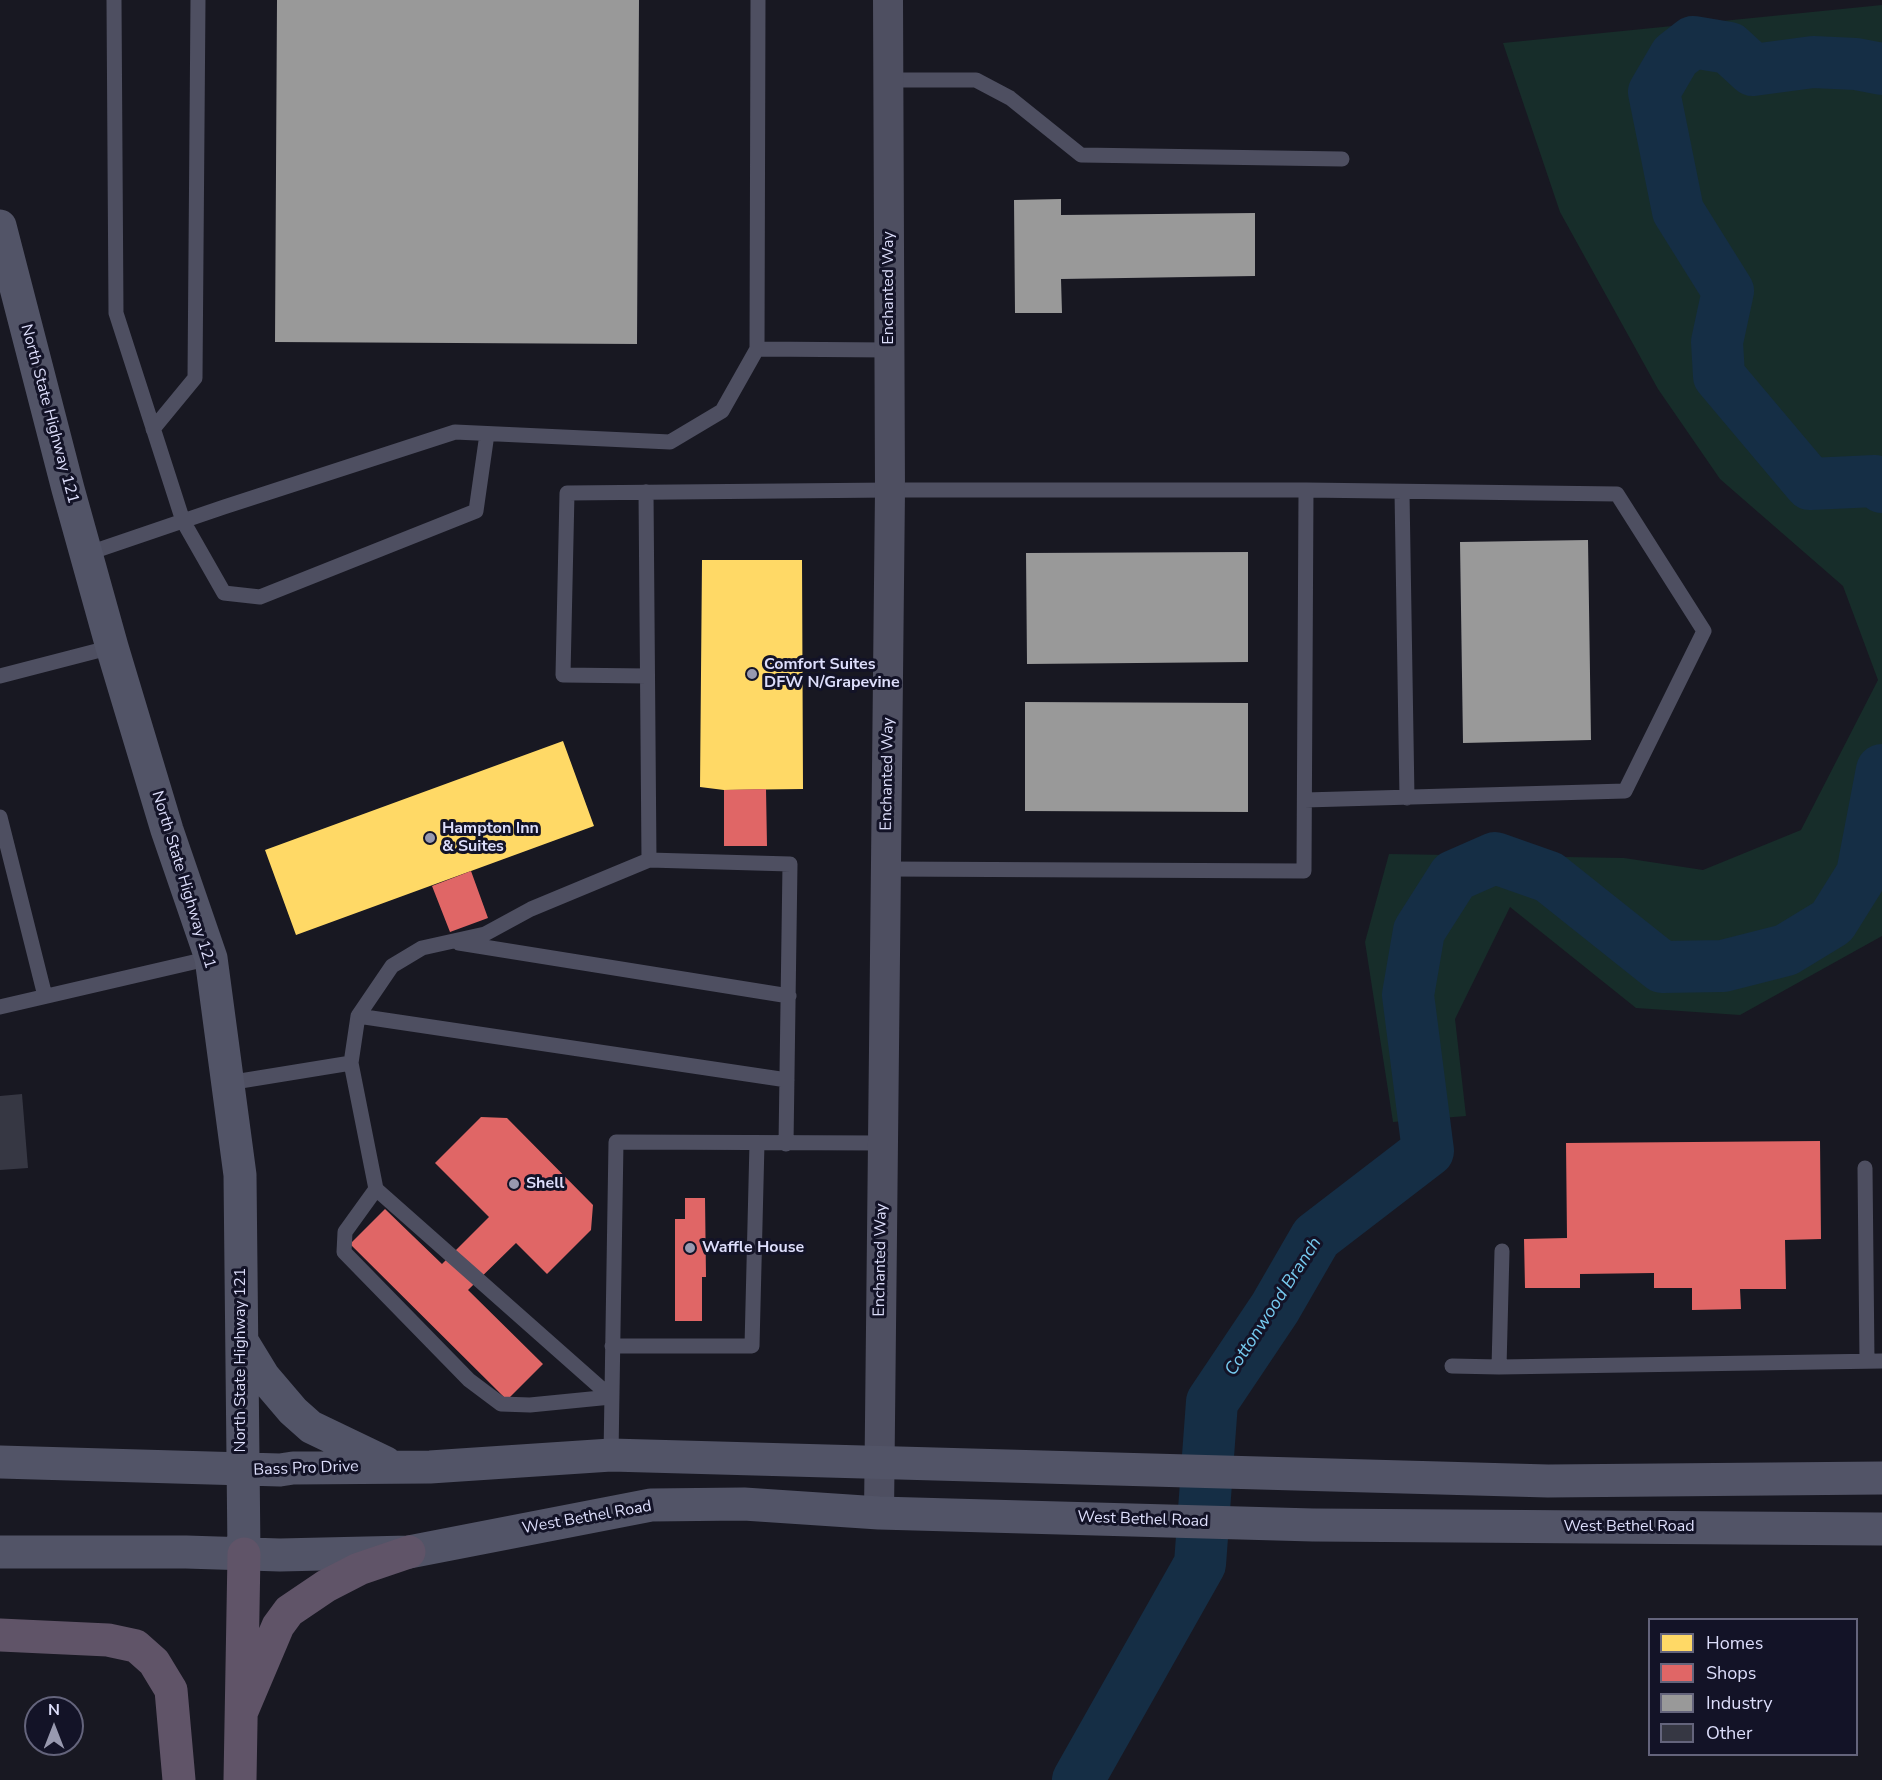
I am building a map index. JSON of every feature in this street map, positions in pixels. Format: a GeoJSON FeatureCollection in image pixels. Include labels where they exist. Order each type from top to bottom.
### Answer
{"type":"FeatureCollection","features":[{"type":"Feature","properties":{"kind":"highway"},"geometry":{"type":"LineString","coordinates":[[242,1711],[278,1626],[289,1611],[326,1586],[359,1569],[408,1551]]}},
{"type":"Feature","properties":{"kind":"highway"},"geometry":{"type":"LineString","coordinates":[[240,1780],[244,1554]]}},
{"type":"Feature","properties":{"kind":"highway"},"geometry":{"type":"LineString","coordinates":[[0,1635],[108,1640],[136,1646],[154,1662],[171,1690],[179,1780]]}},
{"type":"Feature","properties":{"kind":"main road","name":"North State Highway 121"},"geometry":{"type":"LineString","coordinates":[[0,226],[112,647],[167,830],[211,958],[240,1175],[244,1554]]}},
{"type":"Feature","properties":{"kind":"main road"},"geometry":{"type":"LineString","coordinates":[[242,1341],[264,1377],[293,1411],[311,1427],[393,1467]]}},
{"type":"Feature","properties":{"kind":"main road"},"geometry":{"type":"LineString","coordinates":[[611,1455],[1548,1481],[1882,1478]]}},
{"type":"Feature","properties":{"kind":"main road","name":"Bass Pro Drive"},"geometry":{"type":"LineString","coordinates":[[0,1462],[242,1470],[429,1467],[611,1455]]}},
{"type":"Feature","properties":{"kind":"main road","name":"West Bethel Road"},"geometry":{"type":"LineString","coordinates":[[408,1551],[651,1505],[744,1504],[879,1513],[1313,1525],[1882,1529]]}},
{"type":"Feature","properties":{"kind":"main road"},"geometry":{"type":"LineString","coordinates":[[0,1552],[186,1551],[244,1554],[360,1554],[408,1551]]}},
{"type":"Feature","properties":{"kind":"street","name":"Enchanted Way"},"geometry":{"type":"LineString","coordinates":[[879,1513],[890,490],[888,0]]}},
{"type":"Feature","properties":{"kind":"lane"},"geometry":{"type":"LineString","coordinates":[[114,0],[116,313],[183,521],[224,593],[260,597],[477,511],[487,434]]}},
{"type":"Feature","properties":{"kind":"lane"},"geometry":{"type":"LineString","coordinates":[[153,429],[195,378],[198,0]]}},
{"type":"Feature","properties":{"kind":"lane"},"geometry":{"type":"LineString","coordinates":[[86,554],[455,432],[670,442],[722,411],[757,349],[759,0]]}},
{"type":"Feature","properties":{"kind":"lane"},"geometry":{"type":"LineString","coordinates":[[888,80],[976,80],[1010,98],[1081,155],[1342,159]]}},
{"type":"Feature","properties":{"kind":"lane"},"geometry":{"type":"LineString","coordinates":[[757,349],[889,350]]}},
{"type":"Feature","properties":{"kind":"lane"},"geometry":{"type":"LineString","coordinates":[[887,869],[1304,871],[1306,490]]}},
{"type":"Feature","properties":{"kind":"lane"},"geometry":{"type":"LineString","coordinates":[[647,676],[563,675],[567,493],[1306,490],[1617,494],[1704,632],[1625,791],[1305,800]]}},
{"type":"Feature","properties":{"kind":"lane"},"geometry":{"type":"LineString","coordinates":[[646,492],[649,860]]}},
{"type":"Feature","properties":{"kind":"lane"},"geometry":{"type":"LineString","coordinates":[[1402,492],[1407,798]]}},
{"type":"Feature","properties":{"kind":"lane"},"geometry":{"type":"LineString","coordinates":[[0,676],[112,647]]}},
{"type":"Feature","properties":{"kind":"lane"},"geometry":{"type":"LineString","coordinates":[[0,817],[45,996]]}},
{"type":"Feature","properties":{"kind":"lane"},"geometry":{"type":"LineString","coordinates":[[611,1397],[376,1189],[351,1063],[358,1016],[392,966],[422,948],[485,934],[531,909],[649,860],[790,864],[786,1144]]}},
{"type":"Feature","properties":{"kind":"lane"},"geometry":{"type":"LineString","coordinates":[[451,941],[789,996]]}},
{"type":"Feature","properties":{"kind":"lane"},"geometry":{"type":"LineString","coordinates":[[0,1007],[211,958]]}},
{"type":"Feature","properties":{"kind":"lane"},"geometry":{"type":"LineString","coordinates":[[358,1016],[787,1080]]}},
{"type":"Feature","properties":{"kind":"lane"},"geometry":{"type":"LineString","coordinates":[[228,1083],[351,1063]]}},
{"type":"Feature","properties":{"kind":"lane"},"geometry":{"type":"LineString","coordinates":[[611,1455],[616,1142],[883,1143]]}},
{"type":"Feature","properties":{"kind":"lane"},"geometry":{"type":"LineString","coordinates":[[612,1346],[752,1346],[757,1143]]}},
{"type":"Feature","properties":{"kind":"lane"},"geometry":{"type":"LineString","coordinates":[[1452,1366],[1875,1361],[1865,1168]]}},
{"type":"Feature","properties":{"kind":"lane"},"geometry":{"type":"LineString","coordinates":[[376,1189],[345,1232],[344,1252],[469,1380],[501,1404],[530,1405],[611,1397]]}},
{"type":"Feature","properties":{"kind":"lane"},"geometry":{"type":"LineString","coordinates":[[1499,1367],[1502,1251]]}},
{"type":"Feature","properties":{"kind":"green space"},"geometry":{"type":"Polygon","coordinates":[[[1882,5],[1882,936],[1740,1015],[1636,1008],[1510,907],[1455,1019],[1466,1116],[1393,1122],[1365,942],[1389,854],[1624,858],[1703,870],[1801,830],[1878,680],[1843,586],[1720,479],[1658,389],[1560,212],[1503,43],[1882,5]]]}},
{"type":"Feature","properties":{"kind":"building: Homes","name":"Comfort Suites DFW N/Grapevine"},"geometry":{"type":"Polygon","coordinates":[[[702,560],[802,560],[803,789],[724,790],[700,787],[702,560]]]}},
{"type":"Feature","properties":{"kind":"building: Homes","name":"Hampton Inn & Suites"},"geometry":{"type":"Polygon","coordinates":[[[563,741],[594,826],[296,935],[265,850],[563,741]]]}},
{"type":"Feature","properties":{"kind":"building: Shops"},"geometry":{"type":"Polygon","coordinates":[[[766,789],[767,846],[724,846],[724,790],[766,789]]]}},
{"type":"Feature","properties":{"kind":"building: Shops"},"geometry":{"type":"Polygon","coordinates":[[[471,871],[488,918],[450,932],[432,886],[471,871]]]}},
{"type":"Feature","properties":{"kind":"building: Shops"},"geometry":{"type":"Polygon","coordinates":[[[481,1117],[507,1118],[593,1205],[591,1230],[547,1274],[516,1243],[468,1290],[543,1364],[507,1400],[350,1244],[385,1209],[442,1264],[489,1217],[435,1163],[481,1117]]]}},
{"type":"Feature","properties":{"kind":"building: Shops"},"geometry":{"type":"Polygon","coordinates":[[[1820,1141],[1821,1239],[1785,1240],[1786,1289],[1740,1289],[1741,1309],[1692,1310],[1692,1288],[1654,1288],[1654,1273],[1580,1274],[1580,1288],[1525,1288],[1524,1239],[1567,1238],[1566,1143],[1820,1141]]]}},
{"type":"Feature","properties":{"kind":"building: Shops","name":"Waffle House"},"geometry":{"type":"Polygon","coordinates":[[[685,1198],[705,1198],[706,1277],[702,1277],[702,1321],[675,1321],[675,1219],[685,1219],[685,1198]]]}},
{"type":"Feature","properties":{"kind":"building: Industry"},"geometry":{"type":"Polygon","coordinates":[[[277,0],[639,0],[637,344],[275,342],[277,0]]]}},
{"type":"Feature","properties":{"kind":"building: Industry"},"geometry":{"type":"Polygon","coordinates":[[[1061,199],[1061,215],[1255,213],[1255,276],[1061,279],[1062,313],[1015,313],[1014,200],[1061,199]]]}},
{"type":"Feature","properties":{"kind":"building: Industry"},"geometry":{"type":"Polygon","coordinates":[[[1588,540],[1591,740],[1463,743],[1460,542],[1588,540]]]}},
{"type":"Feature","properties":{"kind":"building: Industry"},"geometry":{"type":"Polygon","coordinates":[[[1248,552],[1248,662],[1027,664],[1026,553],[1248,552]]]}},
{"type":"Feature","properties":{"kind":"building: Industry"},"geometry":{"type":"Polygon","coordinates":[[[1025,702],[1248,703],[1248,812],[1025,811],[1025,702]]]}},
{"type":"Feature","properties":{"kind":"building: Other"},"geometry":{"type":"Polygon","coordinates":[[[22,1094],[28,1168],[0,1170],[0,1096],[22,1094]]]}},
{"type":"Feature","properties":{"kind":"waterway","name":"Cottonwood Branch"},"geometry":{"type":"LineString","coordinates":[[1882,69],[1856,64],[1813,62],[1753,70],[1729,48],[1693,42],[1675,56],[1654,92],[1678,211],[1728,291],[1717,342],[1719,376],[1810,484],[1875,481],[1882,487]]}},
{"type":"Feature","properties":{"kind":"waterway","name":"Cottonwood Branch"},"geometry":{"type":"LineString","coordinates":[[1078,1780],[1200,1564],[1212,1402],[1275,1308],[1316,1237],[1428,1151],[1408,995],[1419,931],[1454,876],[1495,858],[1549,877],[1662,967],[1723,966],[1786,950],[1832,922],[1862,874],[1882,770]]}},
{"type":"Feature","properties":{"kind":"place","name":"Comfort Suites DFW N/Grapevine"},"geometry":{"type":"Point","coordinates":[752,674]}},
{"type":"Feature","properties":{"kind":"place","name":"Hampton Inn & Suites"},"geometry":{"type":"Point","coordinates":[430,838]}},
{"type":"Feature","properties":{"kind":"place","name":"Shell"},"geometry":{"type":"Point","coordinates":[514,1184]}},
{"type":"Feature","properties":{"kind":"place","name":"Waffle House"},"geometry":{"type":"Point","coordinates":[690,1248]}}]}
